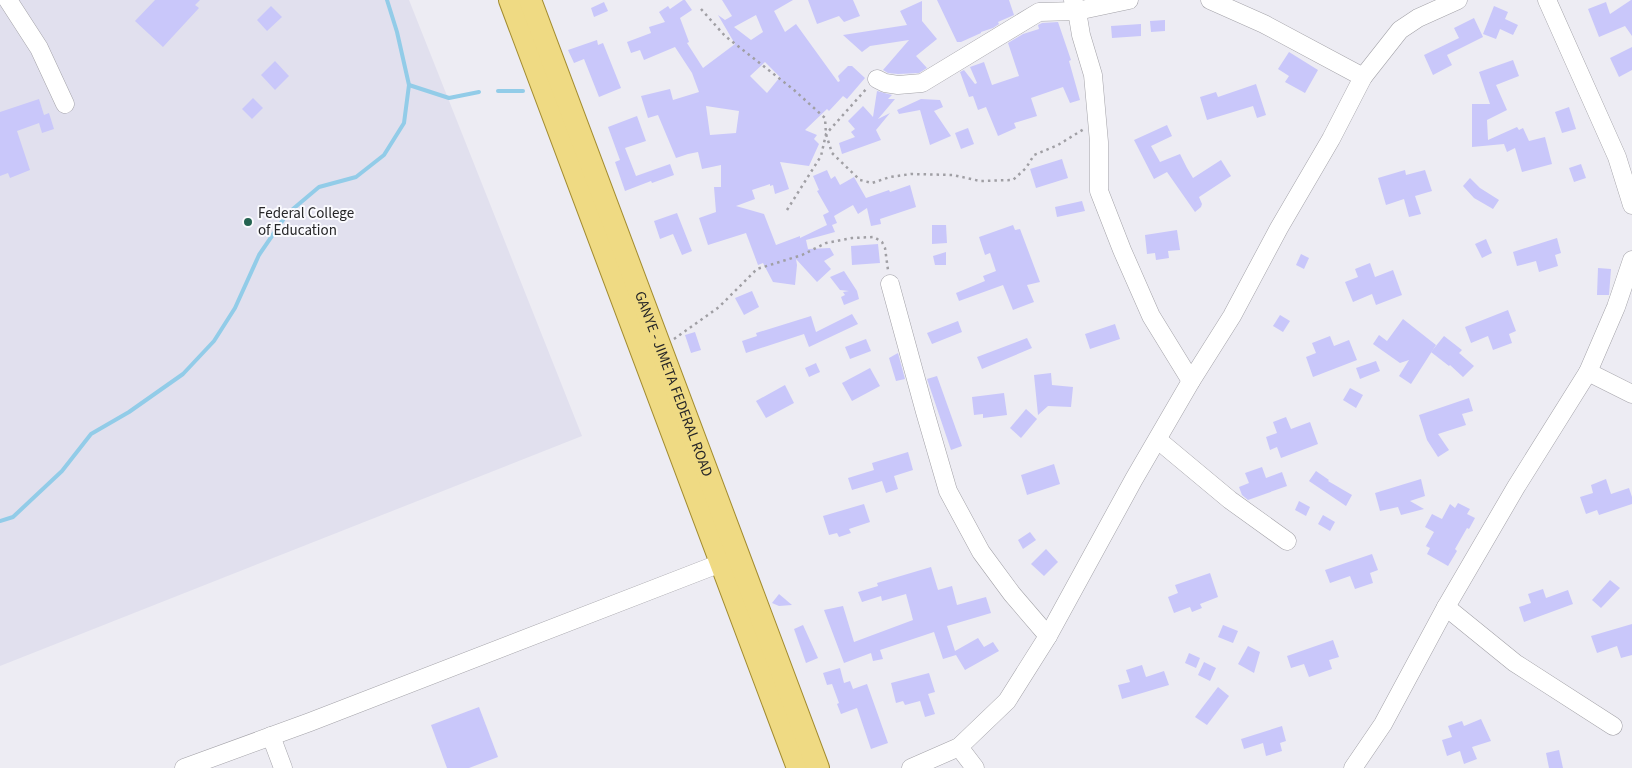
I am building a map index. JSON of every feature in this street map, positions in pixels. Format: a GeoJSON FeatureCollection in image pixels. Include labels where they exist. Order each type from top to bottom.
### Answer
{"type":"FeatureCollection","features":[{"type":"Feature","properties":{"kind":"main road","name":"GANYE - JIMETA FEDERAL ROAD"},"geometry":{"type":"LineString","coordinates":[[510,0],[681,428],[809,763]]}},
{"type":"Feature","properties":{"kind":"main road","name":"GANYE - JIMETA FEDERAL ROAD"},"geometry":{"type":"LineString","coordinates":[[530,0],[660,348],[681,428],[721,563],[809,763]]}},
{"type":"Feature","properties":{"kind":"main road"},"geometry":{"type":"LineString","coordinates":[[809,763],[828,768]]}},
{"type":"Feature","properties":{"kind":"street"},"geometry":{"type":"LineString","coordinates":[[8,0],[39,48],[65,104]]}},
{"type":"Feature","properties":{"kind":"street"},"geometry":{"type":"LineString","coordinates":[[877,78],[885,83],[898,85],[922,83],[1039,12],[1075,5],[1129,0]]}},
{"type":"Feature","properties":{"kind":"street"},"geometry":{"type":"LineString","coordinates":[[1210,0],[1264,24],[1363,77]]}},
{"type":"Feature","properties":{"kind":"street"},"geometry":{"type":"LineString","coordinates":[[911,768],[959,746],[1007,701],[1048,636],[1134,479],[1191,381],[1232,316],[1279,228],[1331,139],[1363,77],[1400,30],[1418,18],[1458,0]]}},
{"type":"Feature","properties":{"kind":"street"},"geometry":{"type":"LineString","coordinates":[[1547,0],[1617,157],[1632,205]]}},
{"type":"Feature","properties":{"kind":"street"},"geometry":{"type":"LineString","coordinates":[[1075,5],[1093,75],[1098,120],[1099,191],[1122,250],[1152,316],[1191,381]]}},
{"type":"Feature","properties":{"kind":"street"},"geometry":{"type":"LineString","coordinates":[[1353,768],[1383,724],[1446,607],[1516,487],[1588,372],[1616,307],[1632,260]]}},
{"type":"Feature","properties":{"kind":"street"},"geometry":{"type":"LineString","coordinates":[[890,284],[948,491],[981,552],[1012,594],[1048,636]]}},
{"type":"Feature","properties":{"kind":"street"},"geometry":{"type":"LineString","coordinates":[[1588,372],[1632,394]]}},
{"type":"Feature","properties":{"kind":"street"},"geometry":{"type":"LineString","coordinates":[[1158,440],[1230,500],[1287,541]]}},
{"type":"Feature","properties":{"kind":"street"},"geometry":{"type":"LineString","coordinates":[[184,768],[721,563]]}},
{"type":"Feature","properties":{"kind":"street"},"geometry":{"type":"LineString","coordinates":[[1446,607],[1515,663],[1612,726]]}},
{"type":"Feature","properties":{"kind":"street"},"geometry":{"type":"LineString","coordinates":[[271,736],[283,768]]}},
{"type":"Feature","properties":{"kind":"street"},"geometry":{"type":"LineString","coordinates":[[959,746],[975,768]]}},
{"type":"Feature","properties":{"kind":"path"},"geometry":{"type":"LineString","coordinates":[[701,9],[725,36],[794,90],[826,118],[826,134],[820,156],[787,210]]}},
{"type":"Feature","properties":{"kind":"path"},"geometry":{"type":"LineString","coordinates":[[826,134],[877,78]]}},
{"type":"Feature","properties":{"kind":"path"},"geometry":{"type":"LineString","coordinates":[[826,134],[832,153],[860,180],[872,183],[890,177],[911,174],[953,175],[980,181],[1013,180],[1026,168],[1034,156],[1058,145],[1098,120]]}},
{"type":"Feature","properties":{"kind":"path"},"geometry":{"type":"LineString","coordinates":[[660,348],[719,307],[757,269],[802,255],[826,243],[852,238],[874,238],[882,242],[885,248],[890,284]]}},
{"type":"Feature","properties":{"kind":"shaded area","name":"Federal College of Education"},"geometry":{"type":"Polygon","coordinates":[[[0,0],[409,0],[582,436],[0,666],[0,0]]]}},
{"type":"Feature","properties":{"kind":"building"},"geometry":{"type":"Polygon","coordinates":[[[155,0],[200,0],[195,5],[199,8],[163,47],[135,21],[155,0]]]}},
{"type":"Feature","properties":{"kind":"building"},"geometry":{"type":"Polygon","coordinates":[[[685,0],[692,10],[680,18],[689,42],[687,43],[703,68],[735,44],[718,15],[725,20],[732,16],[722,0],[793,0],[774,11],[785,32],[796,24],[838,82],[840,81],[838,76],[848,66],[852,66],[865,78],[847,99],[843,96],[829,111],[827,109],[805,130],[817,135],[814,139],[819,144],[809,166],[780,162],[789,189],[775,194],[773,185],[770,186],[770,184],[752,190],[755,199],[736,206],[764,214],[776,245],[800,236],[800,238],[827,225],[823,215],[829,212],[817,191],[819,190],[813,176],[827,170],[831,179],[835,176],[840,185],[854,177],[866,198],[910,185],[916,207],[880,219],[881,224],[871,226],[867,208],[858,214],[853,205],[834,216],[837,223],[832,225],[835,232],[806,240],[808,249],[830,248],[834,255],[824,261],[831,269],[817,282],[796,259],[795,285],[773,282],[763,263],[758,265],[746,233],[708,245],[699,218],[716,212],[714,187],[721,187],[721,165],[702,169],[698,152],[676,158],[658,115],[648,118],[641,96],[670,89],[673,100],[699,92],[692,73],[675,47],[644,60],[640,50],[631,53],[627,42],[651,33],[649,27],[665,22],[659,12],[668,6],[670,9],[685,0]],[[756,15],[734,27],[751,40],[763,32],[756,15]],[[765,62],[750,76],[767,93],[780,77],[765,62]],[[706,106],[710,135],[736,133],[739,111],[706,106]]]}},
{"type":"Feature","properties":{"kind":"building"},"geometry":{"type":"Polygon","coordinates":[[[808,0],[853,0],[860,16],[844,22],[839,16],[817,24],[808,0]]]}},
{"type":"Feature","properties":{"kind":"building"},"geometry":{"type":"Polygon","coordinates":[[[937,0],[1009,0],[1014,15],[998,22],[999,24],[993,28],[957,42],[937,0]]]}},
{"type":"Feature","properties":{"kind":"building"},"geometry":{"type":"Polygon","coordinates":[[[1631,0],[1632,36],[1625,26],[1599,37],[1588,9],[1606,2],[1610,14],[1631,0]]]}},
{"type":"Feature","properties":{"kind":"building"},"geometry":{"type":"Polygon","coordinates":[[[922,1],[922,21],[937,39],[916,56],[927,68],[919,73],[898,74],[888,73],[883,70],[909,40],[870,46],[862,52],[843,35],[907,25],[900,11],[922,1]]]}},
{"type":"Feature","properties":{"kind":"building"},"geometry":{"type":"Polygon","coordinates":[[[604,2],[608,11],[594,17],[591,8],[604,2]]]}},
{"type":"Feature","properties":{"kind":"building"},"geometry":{"type":"Polygon","coordinates":[[[271,6],[282,17],[267,31],[257,20],[271,6]]]}},
{"type":"Feature","properties":{"kind":"building"},"geometry":{"type":"Polygon","coordinates":[[[1494,6],[1508,12],[1505,19],[1518,25],[1513,35],[1500,29],[1496,39],[1483,34],[1494,6]]]}},
{"type":"Feature","properties":{"kind":"building"},"geometry":{"type":"Polygon","coordinates":[[[1474,18],[1483,37],[1447,55],[1452,65],[1433,75],[1424,55],[1459,38],[1454,28],[1474,18]]]}},
{"type":"Feature","properties":{"kind":"building"},"geometry":{"type":"Polygon","coordinates":[[[1165,20],[1165,31],[1151,32],[1150,21],[1165,20]]]}},
{"type":"Feature","properties":{"kind":"building"},"geometry":{"type":"Polygon","coordinates":[[[1058,22],[1071,60],[1069,61],[1080,100],[1070,103],[1063,87],[1031,98],[1037,116],[1014,123],[1016,128],[998,136],[986,107],[978,110],[973,96],[969,97],[960,72],[964,70],[975,84],[977,83],[970,67],[984,62],[992,85],[1019,76],[1008,43],[1023,34],[1039,29],[1038,25],[1042,23],[1058,22]]]}},
{"type":"Feature","properties":{"kind":"building"},"geometry":{"type":"Polygon","coordinates":[[[1141,24],[1141,36],[1112,38],[1111,26],[1141,24]]]}},
{"type":"Feature","properties":{"kind":"building"},"geometry":{"type":"Polygon","coordinates":[[[597,40],[598,45],[603,43],[621,88],[599,97],[584,59],[574,63],[568,50],[597,40]]]}},
{"type":"Feature","properties":{"kind":"building"},"geometry":{"type":"Polygon","coordinates":[[[1632,47],[1632,70],[1619,77],[1610,58],[1632,47]]]}},
{"type":"Feature","properties":{"kind":"building"},"geometry":{"type":"Polygon","coordinates":[[[1289,52],[1318,70],[1305,93],[1285,82],[1289,76],[1278,69],[1289,52]]]}},
{"type":"Feature","properties":{"kind":"building"},"geometry":{"type":"Polygon","coordinates":[[[1513,60],[1519,76],[1496,85],[1507,110],[1487,120],[1488,140],[1517,127],[1519,130],[1523,128],[1529,141],[1545,137],[1552,164],[1522,172],[1515,148],[1507,152],[1504,144],[1472,147],[1472,104],[1490,104],[1479,72],[1513,60]]]}},
{"type":"Feature","properties":{"kind":"building"},"geometry":{"type":"Polygon","coordinates":[[[275,61],[289,76],[275,90],[261,75],[275,61]]]}},
{"type":"Feature","properties":{"kind":"building"},"geometry":{"type":"Polygon","coordinates":[[[1256,84],[1266,115],[1257,118],[1253,106],[1207,120],[1200,97],[1216,92],[1218,97],[1256,84]]]}},
{"type":"Feature","properties":{"kind":"building"},"geometry":{"type":"Polygon","coordinates":[[[877,91],[892,95],[888,99],[895,99],[878,119],[890,113],[876,130],[881,140],[842,154],[839,143],[855,137],[851,132],[855,129],[848,121],[863,106],[873,117],[877,91]]]}},
{"type":"Feature","properties":{"kind":"building"},"geometry":{"type":"Polygon","coordinates":[[[253,98],[263,108],[252,119],[242,109],[253,98]]]}},
{"type":"Feature","properties":{"kind":"building"},"geometry":{"type":"Polygon","coordinates":[[[39,99],[44,115],[49,113],[54,129],[42,133],[39,123],[17,131],[30,170],[10,178],[8,173],[0,176],[0,112],[39,99]]]}},
{"type":"Feature","properties":{"kind":"building"},"geometry":{"type":"Polygon","coordinates":[[[921,99],[940,100],[943,107],[934,111],[951,136],[930,145],[920,110],[899,114],[897,110],[921,99]]]}},
{"type":"Feature","properties":{"kind":"building"},"geometry":{"type":"Polygon","coordinates":[[[1569,107],[1576,129],[1562,133],[1555,112],[1569,107]]]}},
{"type":"Feature","properties":{"kind":"building"},"geometry":{"type":"Polygon","coordinates":[[[637,116],[646,141],[625,148],[636,176],[670,164],[674,175],[625,191],[615,162],[620,160],[608,127],[637,116]]]}},
{"type":"Feature","properties":{"kind":"building"},"geometry":{"type":"Polygon","coordinates":[[[1167,125],[1172,136],[1151,146],[1160,162],[1180,154],[1193,178],[1221,160],[1231,176],[1199,197],[1202,204],[1195,212],[1167,172],[1154,179],[1134,140],[1167,125]]]}},
{"type":"Feature","properties":{"kind":"building"},"geometry":{"type":"Polygon","coordinates":[[[968,128],[974,144],[961,149],[955,133],[968,128]]]}},
{"type":"Feature","properties":{"kind":"building"},"geometry":{"type":"Polygon","coordinates":[[[1062,159],[1068,178],[1036,188],[1030,169],[1062,159]]]}},
{"type":"Feature","properties":{"kind":"building"},"geometry":{"type":"Polygon","coordinates":[[[1581,164],[1586,178],[1574,182],[1569,168],[1581,164]]]}},
{"type":"Feature","properties":{"kind":"building"},"geometry":{"type":"Polygon","coordinates":[[[1405,170],[1406,175],[1425,170],[1432,191],[1415,196],[1421,214],[1409,217],[1404,199],[1386,205],[1378,178],[1405,170]]]}},
{"type":"Feature","properties":{"kind":"building"},"geometry":{"type":"Polygon","coordinates":[[[1470,178],[1480,188],[1499,200],[1493,209],[1474,198],[1463,186],[1470,178]]]}},
{"type":"Feature","properties":{"kind":"building"},"geometry":{"type":"Polygon","coordinates":[[[1082,201],[1085,211],[1057,217],[1055,207],[1082,201]]]}},
{"type":"Feature","properties":{"kind":"building"},"geometry":{"type":"Polygon","coordinates":[[[677,213],[692,251],[682,255],[673,234],[660,239],[654,221],[677,213]]]}},
{"type":"Feature","properties":{"kind":"building"},"geometry":{"type":"Polygon","coordinates":[[[932,225],[946,225],[947,243],[932,244],[932,225]]]}},
{"type":"Feature","properties":{"kind":"building"},"geometry":{"type":"Polygon","coordinates":[[[1013,225],[1015,230],[1020,229],[1040,282],[1027,285],[1034,302],[1013,310],[1003,285],[959,301],[956,293],[985,281],[983,276],[996,271],[990,253],[985,255],[979,237],[1013,225]]]}},
{"type":"Feature","properties":{"kind":"building"},"geometry":{"type":"Polygon","coordinates":[[[1177,230],[1180,250],[1168,251],[1169,258],[1156,260],[1155,253],[1147,254],[1145,235],[1177,230]]]}},
{"type":"Feature","properties":{"kind":"building"},"geometry":{"type":"Polygon","coordinates":[[[1557,238],[1561,253],[1555,255],[1558,266],[1539,272],[1536,261],[1517,266],[1513,252],[1557,238]]]}},
{"type":"Feature","properties":{"kind":"building"},"geometry":{"type":"Polygon","coordinates":[[[1486,239],[1492,253],[1482,258],[1475,244],[1486,239]]]}},
{"type":"Feature","properties":{"kind":"building"},"geometry":{"type":"Polygon","coordinates":[[[878,244],[880,263],[852,265],[851,246],[878,244]]]}},
{"type":"Feature","properties":{"kind":"building"},"geometry":{"type":"Polygon","coordinates":[[[946,252],[946,265],[935,265],[933,256],[946,252]]]}},
{"type":"Feature","properties":{"kind":"building"},"geometry":{"type":"Polygon","coordinates":[[[1301,254],[1309,258],[1304,269],[1296,265],[1301,254]]]}},
{"type":"Feature","properties":{"kind":"building"},"geometry":{"type":"Polygon","coordinates":[[[1370,263],[1375,277],[1393,270],[1402,295],[1376,305],[1372,294],[1353,302],[1345,282],[1358,277],[1355,269],[1370,263]]]}},
{"type":"Feature","properties":{"kind":"building"},"geometry":{"type":"Polygon","coordinates":[[[1598,268],[1611,269],[1609,295],[1597,295],[1598,268]]]}},
{"type":"Feature","properties":{"kind":"building"},"geometry":{"type":"Polygon","coordinates":[[[844,271],[857,291],[859,299],[844,305],[841,297],[845,295],[843,292],[849,291],[840,290],[830,277],[844,271]]]}},
{"type":"Feature","properties":{"kind":"building"},"geometry":{"type":"Polygon","coordinates":[[[752,291],[759,307],[744,315],[735,298],[752,291]]]}},
{"type":"Feature","properties":{"kind":"building"},"geometry":{"type":"Polygon","coordinates":[[[1508,310],[1516,331],[1509,334],[1512,343],[1493,350],[1488,336],[1471,343],[1465,327],[1508,310]]]}},
{"type":"Feature","properties":{"kind":"building"},"geometry":{"type":"Polygon","coordinates":[[[852,314],[858,324],[809,347],[804,334],[746,353],[742,341],[757,336],[756,333],[811,316],[816,332],[852,314]]]}},
{"type":"Feature","properties":{"kind":"building"},"geometry":{"type":"Polygon","coordinates":[[[1280,315],[1290,321],[1283,332],[1273,326],[1280,315]]]}},
{"type":"Feature","properties":{"kind":"building"},"geometry":{"type":"Polygon","coordinates":[[[1403,319],[1436,345],[1411,384],[1399,376],[1409,360],[1400,363],[1373,344],[1379,335],[1387,341],[1403,319]]]}},
{"type":"Feature","properties":{"kind":"building"},"geometry":{"type":"Polygon","coordinates":[[[958,321],[962,332],[932,344],[927,333],[958,321]]]}},
{"type":"Feature","properties":{"kind":"building"},"geometry":{"type":"Polygon","coordinates":[[[1115,324],[1120,339],[1090,349],[1085,334],[1115,324]]]}},
{"type":"Feature","properties":{"kind":"building"},"geometry":{"type":"Polygon","coordinates":[[[695,332],[701,350],[691,353],[685,335],[695,332]]]}},
{"type":"Feature","properties":{"kind":"building"},"geometry":{"type":"Polygon","coordinates":[[[1330,336],[1334,346],[1349,340],[1357,360],[1313,377],[1306,357],[1316,353],[1312,343],[1330,336]]]}},
{"type":"Feature","properties":{"kind":"building"},"geometry":{"type":"Polygon","coordinates":[[[1444,336],[1462,350],[1459,353],[1474,366],[1463,377],[1431,352],[1444,336]]]}},
{"type":"Feature","properties":{"kind":"building"},"geometry":{"type":"Polygon","coordinates":[[[1027,338],[1032,348],[982,369],[977,357],[1027,338]]]}},
{"type":"Feature","properties":{"kind":"building"},"geometry":{"type":"Polygon","coordinates":[[[866,339],[871,351],[850,359],[845,347],[866,339]]]}},
{"type":"Feature","properties":{"kind":"building"},"geometry":{"type":"Polygon","coordinates":[[[898,353],[905,379],[896,381],[889,358],[898,353]]]}},
{"type":"Feature","properties":{"kind":"building"},"geometry":{"type":"Polygon","coordinates":[[[1376,361],[1380,371],[1360,379],[1356,368],[1376,361]]]}},
{"type":"Feature","properties":{"kind":"building"},"geometry":{"type":"Polygon","coordinates":[[[816,363],[820,372],[809,377],[805,368],[816,363]]]}},
{"type":"Feature","properties":{"kind":"building"},"geometry":{"type":"Polygon","coordinates":[[[870,368],[880,386],[852,401],[842,383],[870,368]]]}},
{"type":"Feature","properties":{"kind":"building"},"geometry":{"type":"Polygon","coordinates":[[[1051,373],[1052,385],[1073,387],[1071,407],[1048,406],[1038,415],[1034,375],[1051,373]]]}},
{"type":"Feature","properties":{"kind":"building"},"geometry":{"type":"Polygon","coordinates":[[[937,376],[962,446],[951,450],[927,379],[937,376]]]}},
{"type":"Feature","properties":{"kind":"building"},"geometry":{"type":"Polygon","coordinates":[[[785,385],[794,403],[766,418],[756,401],[785,385]]]}},
{"type":"Feature","properties":{"kind":"building"},"geometry":{"type":"Polygon","coordinates":[[[1350,388],[1363,395],[1356,408],[1343,400],[1350,388]]]}},
{"type":"Feature","properties":{"kind":"building"},"geometry":{"type":"Polygon","coordinates":[[[1004,393],[1007,415],[983,418],[983,414],[974,415],[972,397],[1004,393]]]}},
{"type":"Feature","properties":{"kind":"building"},"geometry":{"type":"Polygon","coordinates":[[[1469,398],[1473,411],[1462,414],[1466,425],[1438,434],[1449,450],[1438,457],[1427,440],[1419,415],[1469,398]]]}},
{"type":"Feature","properties":{"kind":"building"},"geometry":{"type":"Polygon","coordinates":[[[1026,409],[1037,419],[1021,438],[1010,428],[1026,409]]]}},
{"type":"Feature","properties":{"kind":"building"},"geometry":{"type":"Polygon","coordinates":[[[1286,417],[1291,429],[1310,422],[1318,444],[1281,458],[1277,447],[1270,450],[1266,437],[1277,433],[1273,422],[1286,417]]]}},
{"type":"Feature","properties":{"kind":"building"},"geometry":{"type":"Polygon","coordinates":[[[908,452],[913,470],[894,476],[898,489],[886,493],[882,481],[852,490],[848,478],[874,470],[872,463],[908,452]]]}},
{"type":"Feature","properties":{"kind":"building"},"geometry":{"type":"Polygon","coordinates":[[[1054,464],[1060,484],[1027,495],[1021,475],[1054,464]]]}},
{"type":"Feature","properties":{"kind":"building"},"geometry":{"type":"Polygon","coordinates":[[[1262,467],[1266,478],[1282,472],[1287,486],[1248,500],[1242,495],[1239,487],[1249,483],[1245,473],[1262,467]]]}},
{"type":"Feature","properties":{"kind":"building"},"geometry":{"type":"Polygon","coordinates":[[[1316,471],[1328,481],[1352,495],[1346,506],[1309,481],[1316,471]]]}},
{"type":"Feature","properties":{"kind":"building"},"geometry":{"type":"Polygon","coordinates":[[[1421,479],[1425,496],[1410,501],[1424,509],[1401,515],[1398,507],[1380,511],[1375,493],[1421,479]]]}},
{"type":"Feature","properties":{"kind":"building"},"geometry":{"type":"Polygon","coordinates":[[[1606,479],[1611,494],[1629,488],[1632,504],[1599,515],[1597,510],[1586,514],[1580,497],[1593,493],[1591,485],[1606,479]]]}},
{"type":"Feature","properties":{"kind":"building"},"geometry":{"type":"Polygon","coordinates":[[[1299,501],[1310,507],[1306,516],[1295,510],[1299,501]]]}},
{"type":"Feature","properties":{"kind":"building"},"geometry":{"type":"Polygon","coordinates":[[[1458,503],[1470,509],[1467,514],[1475,518],[1455,549],[1457,551],[1448,566],[1427,554],[1430,548],[1426,546],[1434,532],[1425,527],[1432,514],[1442,519],[1450,504],[1455,508],[1458,503]]]}},
{"type":"Feature","properties":{"kind":"building"},"geometry":{"type":"Polygon","coordinates":[[[864,504],[870,522],[849,529],[851,533],[839,537],[837,533],[829,535],[823,516],[864,504]]]}},
{"type":"Feature","properties":{"kind":"building"},"geometry":{"type":"Polygon","coordinates":[[[1323,515],[1335,522],[1330,531],[1318,524],[1323,515]]]}},
{"type":"Feature","properties":{"kind":"building"},"geometry":{"type":"Polygon","coordinates":[[[1030,532],[1036,540],[1023,549],[1018,540],[1030,532]]]}},
{"type":"Feature","properties":{"kind":"building"},"geometry":{"type":"Polygon","coordinates":[[[1046,549],[1058,562],[1044,576],[1031,564],[1046,549]]]}},
{"type":"Feature","properties":{"kind":"building"},"geometry":{"type":"Polygon","coordinates":[[[1372,554],[1378,570],[1370,573],[1373,583],[1355,589],[1350,576],[1330,583],[1325,570],[1372,554]]]}},
{"type":"Feature","properties":{"kind":"building"},"geometry":{"type":"Polygon","coordinates":[[[931,567],[938,590],[952,586],[957,605],[986,597],[991,613],[947,626],[955,651],[978,638],[984,647],[993,642],[999,651],[965,670],[956,655],[943,659],[934,632],[880,650],[883,659],[873,661],[871,653],[844,663],[824,610],[843,606],[854,642],[913,620],[906,594],[882,601],[881,596],[862,602],[858,592],[878,586],[877,583],[931,567]]]}},
{"type":"Feature","properties":{"kind":"building"},"geometry":{"type":"Polygon","coordinates":[[[1210,573],[1218,597],[1200,604],[1202,608],[1192,612],[1190,607],[1174,613],[1168,597],[1178,593],[1175,585],[1210,573]]]}},
{"type":"Feature","properties":{"kind":"building"},"geometry":{"type":"Polygon","coordinates":[[[1610,580],[1620,588],[1601,608],[1592,600],[1610,580]]]}},
{"type":"Feature","properties":{"kind":"building"},"geometry":{"type":"Polygon","coordinates":[[[1543,589],[1546,598],[1568,590],[1573,604],[1524,622],[1519,607],[1531,603],[1528,594],[1543,589]]]}},
{"type":"Feature","properties":{"kind":"building"},"geometry":{"type":"Polygon","coordinates":[[[779,594],[792,605],[779,606],[772,603],[779,594]]]}},
{"type":"Feature","properties":{"kind":"building"},"geometry":{"type":"Polygon","coordinates":[[[1632,624],[1632,655],[1621,658],[1617,646],[1597,653],[1591,636],[1632,624]]]}},
{"type":"Feature","properties":{"kind":"building"},"geometry":{"type":"Polygon","coordinates":[[[803,625],[818,658],[806,663],[794,629],[803,625]]]}},
{"type":"Feature","properties":{"kind":"building"},"geometry":{"type":"Polygon","coordinates":[[[1223,625],[1238,631],[1233,643],[1218,637],[1223,625]]]}},
{"type":"Feature","properties":{"kind":"building"},"geometry":{"type":"Polygon","coordinates":[[[1333,640],[1339,657],[1329,660],[1332,669],[1309,677],[1304,664],[1291,668],[1287,656],[1333,640]]]}},
{"type":"Feature","properties":{"kind":"building"},"geometry":{"type":"Polygon","coordinates":[[[1248,646],[1260,652],[1254,673],[1238,664],[1248,646]]]}},
{"type":"Feature","properties":{"kind":"building"},"geometry":{"type":"Polygon","coordinates":[[[1189,653],[1200,658],[1196,668],[1185,663],[1189,653]]]}},
{"type":"Feature","properties":{"kind":"building"},"geometry":{"type":"Polygon","coordinates":[[[1204,662],[1216,668],[1210,681],[1198,675],[1204,662]]]}},
{"type":"Feature","properties":{"kind":"building"},"geometry":{"type":"Polygon","coordinates":[[[1142,665],[1146,677],[1164,671],[1169,685],[1122,699],[1118,685],[1130,682],[1126,670],[1142,665]]]}},
{"type":"Feature","properties":{"kind":"building"},"geometry":{"type":"Polygon","coordinates":[[[840,668],[844,683],[850,681],[853,689],[867,684],[888,743],[871,749],[857,708],[841,714],[832,684],[827,685],[823,673],[840,668]]]}},
{"type":"Feature","properties":{"kind":"building"},"geometry":{"type":"Polygon","coordinates":[[[929,673],[935,692],[928,694],[935,714],[925,717],[920,701],[905,705],[903,701],[896,703],[891,683],[929,673]]]}},
{"type":"Feature","properties":{"kind":"building"},"geometry":{"type":"Polygon","coordinates":[[[1218,687],[1229,696],[1207,725],[1195,717],[1218,687]]]}},
{"type":"Feature","properties":{"kind":"building"},"geometry":{"type":"Polygon","coordinates":[[[479,707],[498,757],[469,768],[447,768],[431,725],[479,707]]]}},
{"type":"Feature","properties":{"kind":"building"},"geometry":{"type":"Polygon","coordinates":[[[1481,719],[1491,741],[1472,747],[1477,759],[1464,764],[1460,751],[1447,756],[1442,740],[1452,737],[1448,726],[1462,721],[1464,726],[1481,719]]]}},
{"type":"Feature","properties":{"kind":"building"},"geometry":{"type":"Polygon","coordinates":[[[1282,726],[1286,741],[1280,743],[1282,751],[1266,756],[1263,743],[1244,749],[1241,739],[1282,726]]]}},
{"type":"Feature","properties":{"kind":"building"},"geometry":{"type":"Polygon","coordinates":[[[1559,750],[1563,768],[1549,768],[1546,753],[1559,750]]]}},
{"type":"Feature","properties":{"kind":"waterway"},"geometry":{"type":"LineString","coordinates":[[0,521],[13,517],[62,471],[91,434],[129,412],[183,374],[214,341],[235,308],[259,255],[287,214],[319,187],[356,177],[384,155],[404,123],[409,85],[397,32],[387,0]]}},
{"type":"Feature","properties":{"kind":"waterway"},"geometry":{"type":"LineString","coordinates":[[409,85],[449,98],[479,92]]}},
{"type":"Feature","properties":{"kind":"waterway"},"geometry":{"type":"LineString","coordinates":[[498,91],[523,91]]}},
{"type":"Feature","properties":{"kind":"place","name":"Federal College of Education"},"geometry":{"type":"Point","coordinates":[248,222]}}]}
